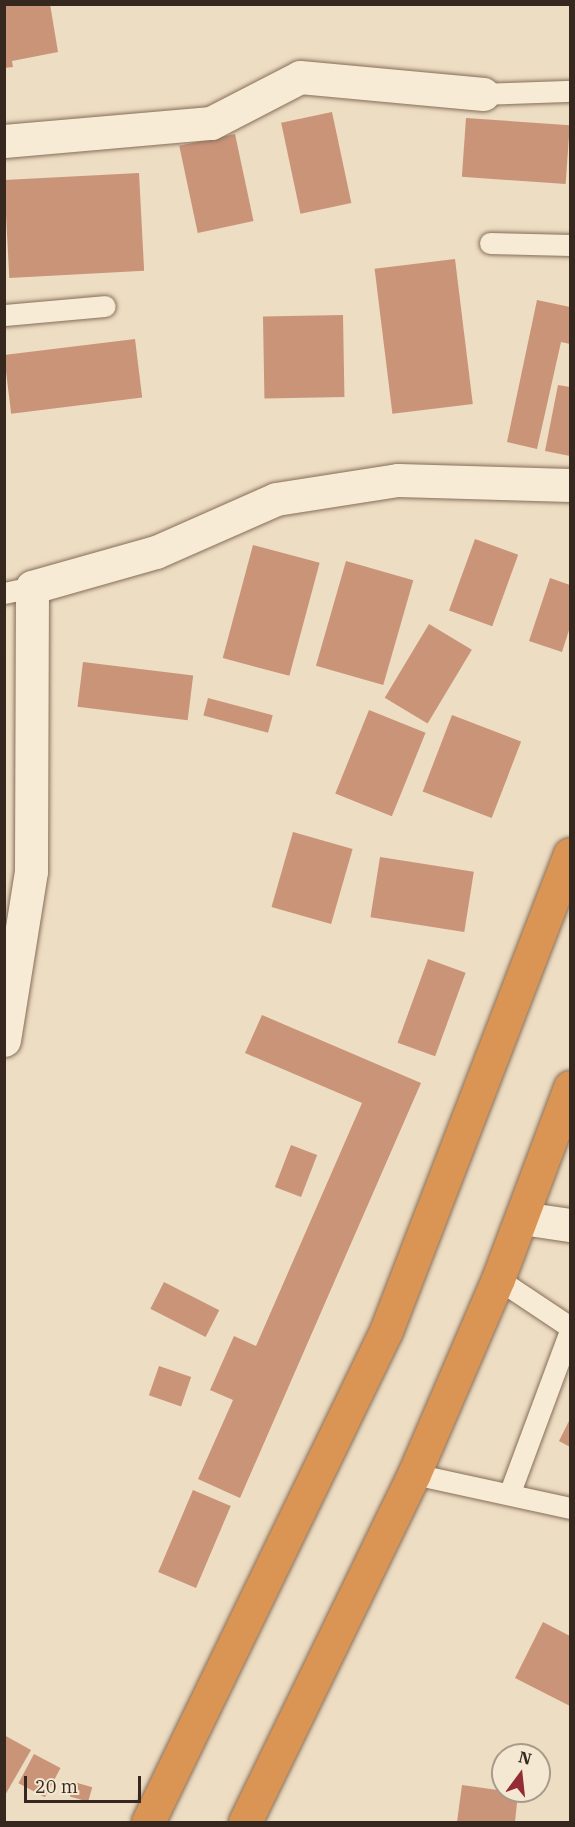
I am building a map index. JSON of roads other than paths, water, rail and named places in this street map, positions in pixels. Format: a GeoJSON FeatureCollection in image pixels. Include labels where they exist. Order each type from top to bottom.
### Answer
{"type":"FeatureCollection","features":[{"type":"Feature","properties":{"kind":"highway"},"geometry":{"type":"LineString","coordinates":[[148,1822],[386,1331],[570,854]]}},
{"type":"Feature","properties":{"kind":"highway"},"geometry":{"type":"LineString","coordinates":[[245,1822],[414,1474],[498,1279],[570,1087]]}},
{"type":"Feature","properties":{"kind":"street"},"geometry":{"type":"LineString","coordinates":[[4,141],[211,123],[300,77],[483,94]]}},
{"type":"Feature","properties":{"kind":"street"},"geometry":{"type":"LineString","coordinates":[[4,1040],[31,871],[18,590],[156,552],[276,499],[398,480],[570,485]]}},
{"type":"Feature","properties":{"kind":"street"},"geometry":{"type":"LineString","coordinates":[[522,1218],[570,1225]]}},
{"type":"Feature","properties":{"kind":"lane"},"geometry":{"type":"LineString","coordinates":[[483,94],[570,91]]}},
{"type":"Feature","properties":{"kind":"lane"},"geometry":{"type":"LineString","coordinates":[[490,243],[570,245]]}},
{"type":"Feature","properties":{"kind":"lane"},"geometry":{"type":"LineString","coordinates":[[4,315],[105,306]]}},
{"type":"Feature","properties":{"kind":"lane"},"geometry":{"type":"LineString","coordinates":[[498,1279],[570,1327]]}},
{"type":"Feature","properties":{"kind":"lane"},"geometry":{"type":"LineString","coordinates":[[510,1492],[570,1331]]}},
{"type":"Feature","properties":{"kind":"lane"},"geometry":{"type":"LineString","coordinates":[[414,1474],[510,1492],[570,1508]]}}]}
